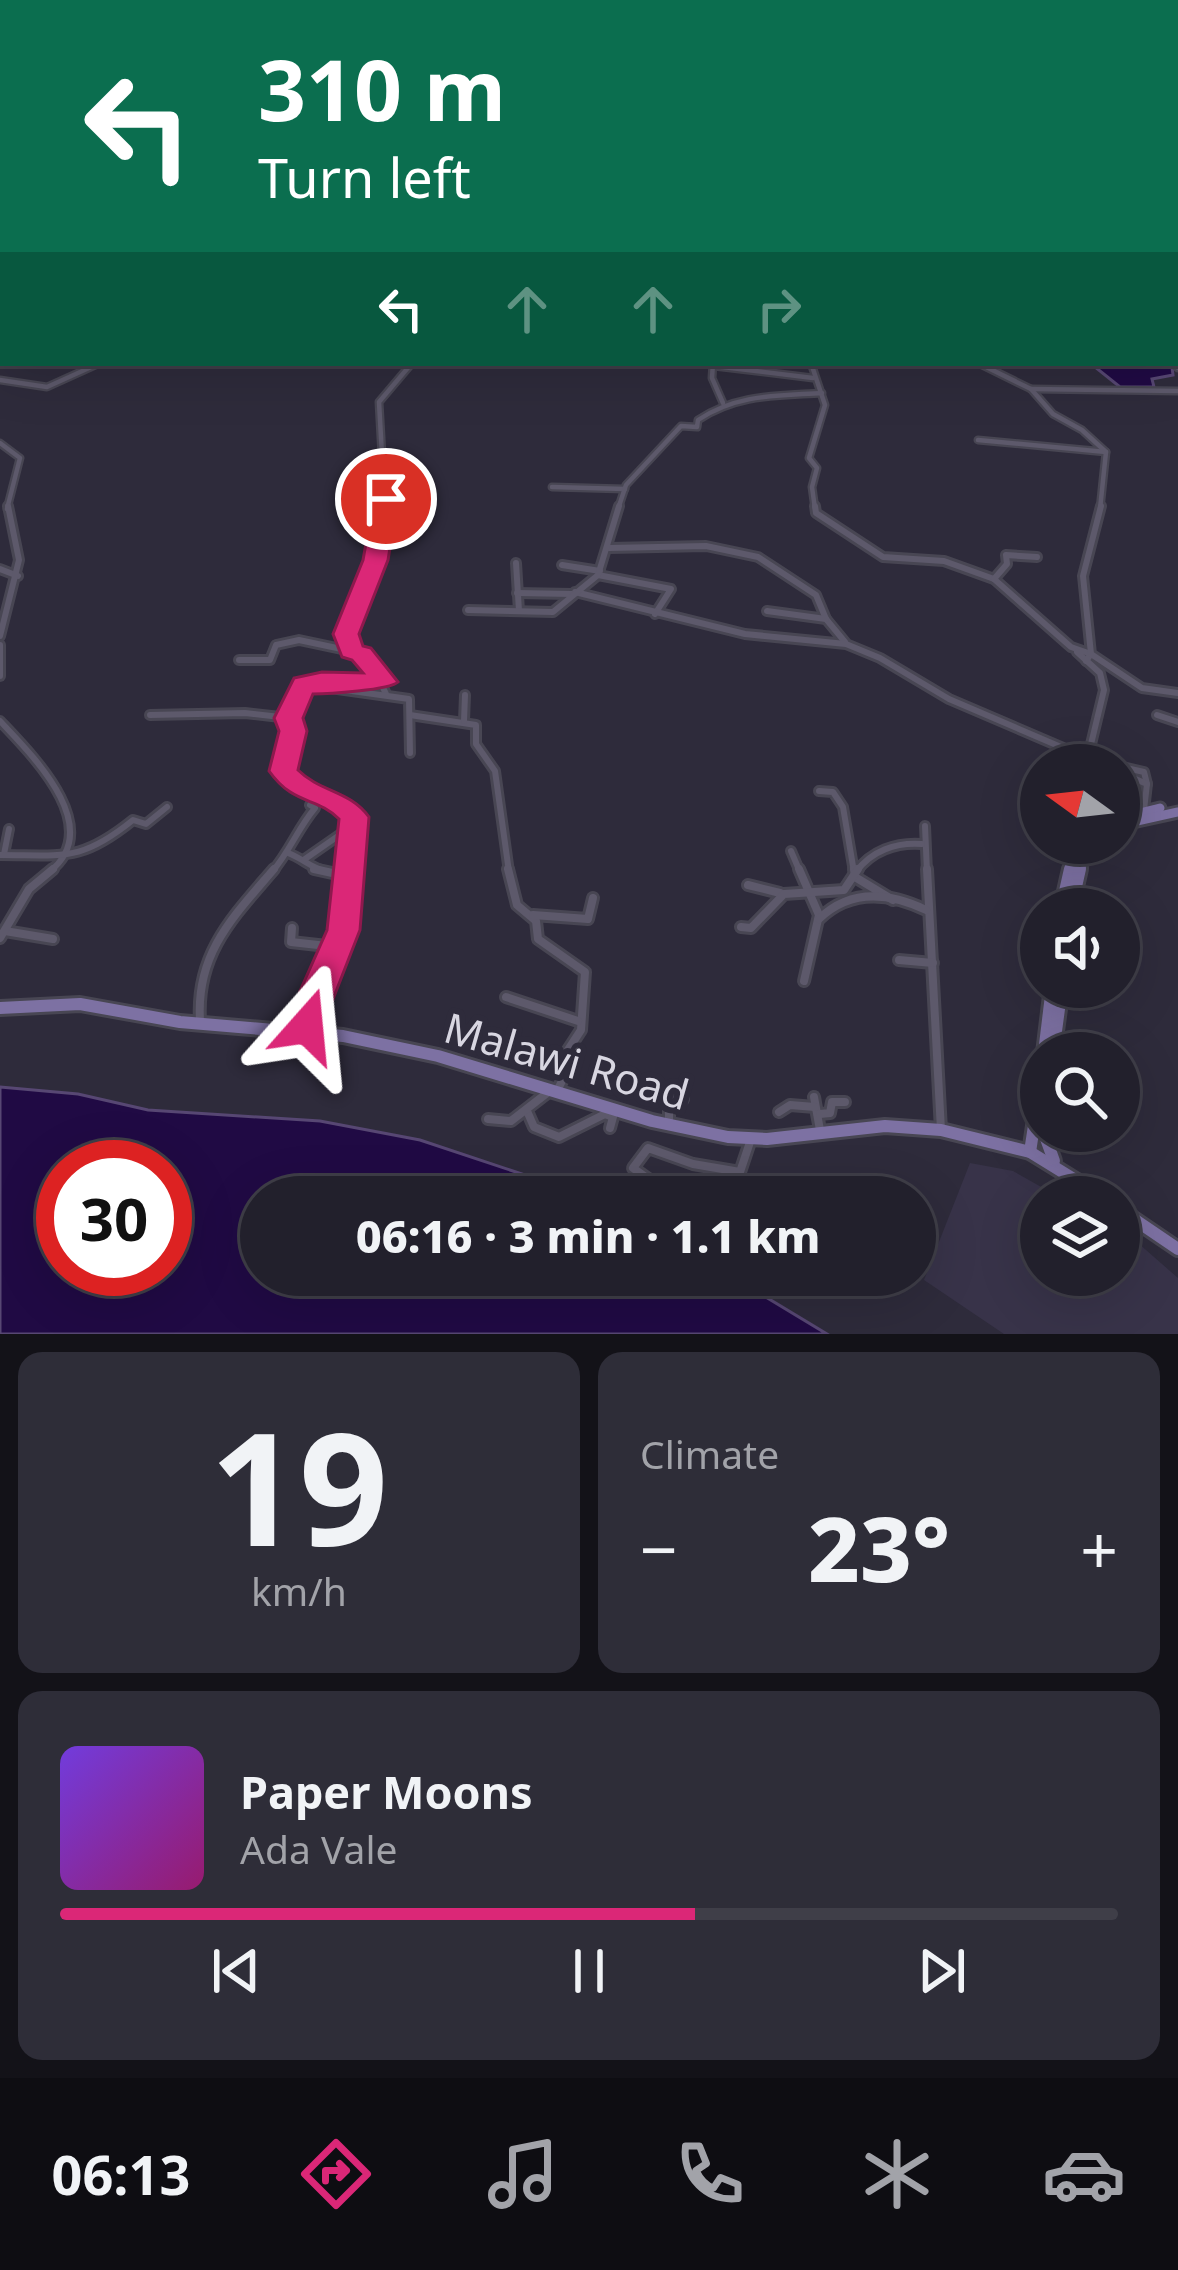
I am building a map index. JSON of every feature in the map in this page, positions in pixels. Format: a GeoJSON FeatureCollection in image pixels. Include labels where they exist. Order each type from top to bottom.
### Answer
{"type":"FeatureCollection","features":[{"type":"Feature","properties":{"kind":"main road"},"geometry":{"type":"LineString","coordinates":[[1140,815],[1178,809]]}},
{"type":"Feature","properties":{"kind":"main road","name":"Malawi Road"},"geometry":{"type":"LineString","coordinates":[[0,1008],[80,1004],[199,1024],[306,1031],[398,1046],[668,1125],[751,1139],[885,1126],[941,1130],[1009,1144],[1073,1176]]}},
{"type":"Feature","properties":{"kind":"main road"},"geometry":{"type":"LineString","coordinates":[[1009,1144],[1020,1142]]}},
{"type":"Feature","properties":{"kind":"main road"},"geometry":{"type":"LineString","coordinates":[[1050,1152],[1058,1165]]}},
{"type":"Feature","properties":{"kind":"main road"},"geometry":{"type":"LineString","coordinates":[[1140,1223],[1178,1249]]}},
{"type":"Feature","properties":{"kind":"street"},"geometry":{"type":"LineString","coordinates":[[8,0],[21,0]]}},
{"type":"Feature","properties":{"kind":"street"},"geometry":{"type":"LineString","coordinates":[[744,0],[803,0]]}},
{"type":"Feature","properties":{"kind":"street"},"geometry":{"type":"LineString","coordinates":[[0,380],[47,387],[93,366]]}},
{"type":"Feature","properties":{"kind":"street"},"geometry":{"type":"LineString","coordinates":[[352,651],[346,634],[375,560],[385,511],[380,402],[410,366]]}},
{"type":"Feature","properties":{"kind":"street"},"geometry":{"type":"LineString","coordinates":[[714,366],[712,378],[723,403]]}},
{"type":"Feature","properties":{"kind":"street"},"geometry":{"type":"LineString","coordinates":[[728,366],[813,378]]}},
{"type":"Feature","properties":{"kind":"street"},"geometry":{"type":"LineString","coordinates":[[811,366],[825,405],[809,458],[817,468],[812,487],[816,513],[883,557],[944,561],[994,579],[1100,673],[1104,690],[1096,744]]}},
{"type":"Feature","properties":{"kind":"street"},"geometry":{"type":"LineString","coordinates":[[984,366],[1031,389],[1053,414],[1082,430],[1106,452],[1103,504],[1084,567],[1083,654]]}},
{"type":"Feature","properties":{"kind":"street"},"geometry":{"type":"LineString","coordinates":[[1031,389],[1178,391]]}},
{"type":"Feature","properties":{"kind":"street"},"geometry":{"type":"LineString","coordinates":[[468,610],[554,612],[599,573],[609,548],[614,512],[634,471],[653,458],[674,430],[698,427],[698,420],[723,403],[773,394],[822,393]]}},
{"type":"Feature","properties":{"kind":"street"},"geometry":{"type":"LineString","coordinates":[[978,440],[1106,452]]}},
{"type":"Feature","properties":{"kind":"street"},"geometry":{"type":"LineString","coordinates":[[0,443],[20,458],[7,511],[22,541],[18,576],[0,636]]}},
{"type":"Feature","properties":{"kind":"street"},"geometry":{"type":"LineString","coordinates":[[553,488],[625,489]]}},
{"type":"Feature","properties":{"kind":"street"},"geometry":{"type":"LineString","coordinates":[[609,548],[706,546],[747,553],[817,595],[826,619],[846,644]]}},
{"type":"Feature","properties":{"kind":"street"},"geometry":{"type":"LineString","coordinates":[[994,579],[1007,564],[1006,556],[1037,557]]}},
{"type":"Feature","properties":{"kind":"street"},"geometry":{"type":"LineString","coordinates":[[516,563],[519,611]]}},
{"type":"Feature","properties":{"kind":"street"},"geometry":{"type":"LineString","coordinates":[[562,565],[670,589],[656,614]]}},
{"type":"Feature","properties":{"kind":"street"},"geometry":{"type":"LineString","coordinates":[[0,569],[18,576]]}},
{"type":"Feature","properties":{"kind":"street"},"geometry":{"type":"LineString","coordinates":[[517,593],[573,593],[756,636],[846,644],[950,699],[1051,744]]}},
{"type":"Feature","properties":{"kind":"street"},"geometry":{"type":"LineString","coordinates":[[767,611],[826,619]]}},
{"type":"Feature","properties":{"kind":"street"},"geometry":{"type":"LineString","coordinates":[[239,660],[270,660],[276,645],[296,640],[352,651],[361,654],[385,682],[386,694]]}},
{"type":"Feature","properties":{"kind":"street"},"geometry":{"type":"LineString","coordinates":[[0,645],[0,676]]}},
{"type":"Feature","properties":{"kind":"street"},"geometry":{"type":"LineString","coordinates":[[1083,654],[1142,688],[1178,693]]}},
{"type":"Feature","properties":{"kind":"street"},"geometry":{"type":"LineString","coordinates":[[322,686],[322,680],[385,682]]}},
{"type":"Feature","properties":{"kind":"street"},"geometry":{"type":"LineString","coordinates":[[306,1031],[316,991],[344,930],[352,811],[314,798],[283,771],[293,731],[289,718],[301,686],[409,698],[410,753]]}},
{"type":"Feature","properties":{"kind":"street"},"geometry":{"type":"LineString","coordinates":[[463,722],[465,695]]}},
{"type":"Feature","properties":{"kind":"street"},"geometry":{"type":"LineString","coordinates":[[150,715],[245,713],[289,718]]}},
{"type":"Feature","properties":{"kind":"street"},"geometry":{"type":"LineString","coordinates":[[410,715],[476,725],[476,744],[495,771],[511,890],[517,904],[533,916],[588,919],[593,898]]}},
{"type":"Feature","properties":{"kind":"street"},"geometry":{"type":"LineString","coordinates":[[1157,715],[1178,722]]}},
{"type":"Feature","properties":{"kind":"street"},"geometry":{"type":"LineString","coordinates":[[0,722],[34,763],[48,772],[58,790],[70,845],[64,857],[30,887],[3,934],[53,938]]}},
{"type":"Feature","properties":{"kind":"street"},"geometry":{"type":"LineString","coordinates":[[1140,771],[1147,784],[1147,813]]}},
{"type":"Feature","properties":{"kind":"street"},"geometry":{"type":"LineString","coordinates":[[1140,781],[1147,784]]}},
{"type":"Feature","properties":{"kind":"street"},"geometry":{"type":"LineString","coordinates":[[819,791],[833,792],[842,802],[854,877]]}},
{"type":"Feature","properties":{"kind":"street"},"geometry":{"type":"LineString","coordinates":[[199,1024],[203,1012],[198,986],[224,927],[288,853],[315,808],[310,805],[314,798]]}},
{"type":"Feature","properties":{"kind":"street"},"geometry":{"type":"LineString","coordinates":[[9,829],[2,855],[64,857],[102,844],[134,820],[146,824],[167,807]]}},
{"type":"Feature","properties":{"kind":"street"},"geometry":{"type":"LineString","coordinates":[[925,826],[941,1130]]}},
{"type":"Feature","properties":{"kind":"street"},"geometry":{"type":"LineString","coordinates":[[305,859],[351,827]]}},
{"type":"Feature","properties":{"kind":"street"},"geometry":{"type":"LineString","coordinates":[[748,885],[784,894],[844,890],[867,856],[906,843],[924,844]]}},
{"type":"Feature","properties":{"kind":"street"},"geometry":{"type":"LineString","coordinates":[[790,851],[819,919],[805,982]]}},
{"type":"Feature","properties":{"kind":"street"},"geometry":{"type":"LineString","coordinates":[[288,853],[305,859],[313,869],[346,876]]}},
{"type":"Feature","properties":{"kind":"street"},"geometry":{"type":"LineString","coordinates":[[854,877],[893,900],[928,912]]}},
{"type":"Feature","properties":{"kind":"street"},"geometry":{"type":"LineString","coordinates":[[741,927],[751,928],[784,894]]}},
{"type":"Feature","properties":{"kind":"street"},"geometry":{"type":"LineString","coordinates":[[819,919],[843,899],[893,900]]}},
{"type":"Feature","properties":{"kind":"street"},"geometry":{"type":"LineString","coordinates":[[488,1119],[512,1121],[555,1090],[568,1067],[566,1053],[580,1033],[584,972],[538,939],[533,916]]}},
{"type":"Feature","properties":{"kind":"street"},"geometry":{"type":"LineString","coordinates":[[292,928],[291,942],[336,947]]}},
{"type":"Feature","properties":{"kind":"street"},"geometry":{"type":"LineString","coordinates":[[899,960],[933,963]]}},
{"type":"Feature","properties":{"kind":"street"},"geometry":{"type":"LineString","coordinates":[[506,997],[578,1021]]}},
{"type":"Feature","properties":{"kind":"street"},"geometry":{"type":"LineString","coordinates":[[668,1125],[669,1101],[683,1099],[682,1086]]}},
{"type":"Feature","properties":{"kind":"street"},"geometry":{"type":"LineString","coordinates":[[779,1112],[790,1106],[816,1106],[830,1113],[833,1102],[844,1102]]}},
{"type":"Feature","properties":{"kind":"street"},"geometry":{"type":"LineString","coordinates":[[816,1106],[822,1133]]}},
{"type":"Feature","properties":{"kind":"street"},"geometry":{"type":"LineString","coordinates":[[526,1111],[534,1127],[554,1136],[564,1137],[604,1114],[613,1117],[610,1128]]}},
{"type":"Feature","properties":{"kind":"street"},"geometry":{"type":"LineString","coordinates":[[644,1176],[633,1168],[648,1148],[691,1164],[740,1172],[751,1139]]}},
{"type":"Feature","properties":{"kind":"shaded area"},"geometry":{"type":"Polygon","coordinates":[[[1094,366],[1172,367],[1173,375],[1152,379],[1154,387],[1120,387],[1094,366]]]}},
{"type":"Feature","properties":{"kind":"shaded area"},"geometry":{"type":"Polygon","coordinates":[[[0,1087],[78,1094],[148,1110],[320,1121],[420,1140],[528,1176],[240,1176],[240,1296],[764,1296],[827,1334],[0,1334],[0,1087]]]}},
{"type":"Feature","properties":{"kind":"shaded area"},"geometry":{"type":"Polygon","coordinates":[[[970,1163],[1013,1171],[1022,1176],[1020,1296],[1140,1296],[1140,1245],[1178,1278],[1178,1334],[1004,1334],[936,1288],[936,1249],[970,1163]]]}},
{"type":"Feature","properties":{"kind":"route"},"geometry":{"type":"LineString","coordinates":[[307,1026],[316,991],[344,930],[354,817],[342,805],[303,792],[283,771],[293,731],[289,718],[303,684],[385,682],[361,654],[352,651],[346,634],[375,560],[386,499]]}}]}
